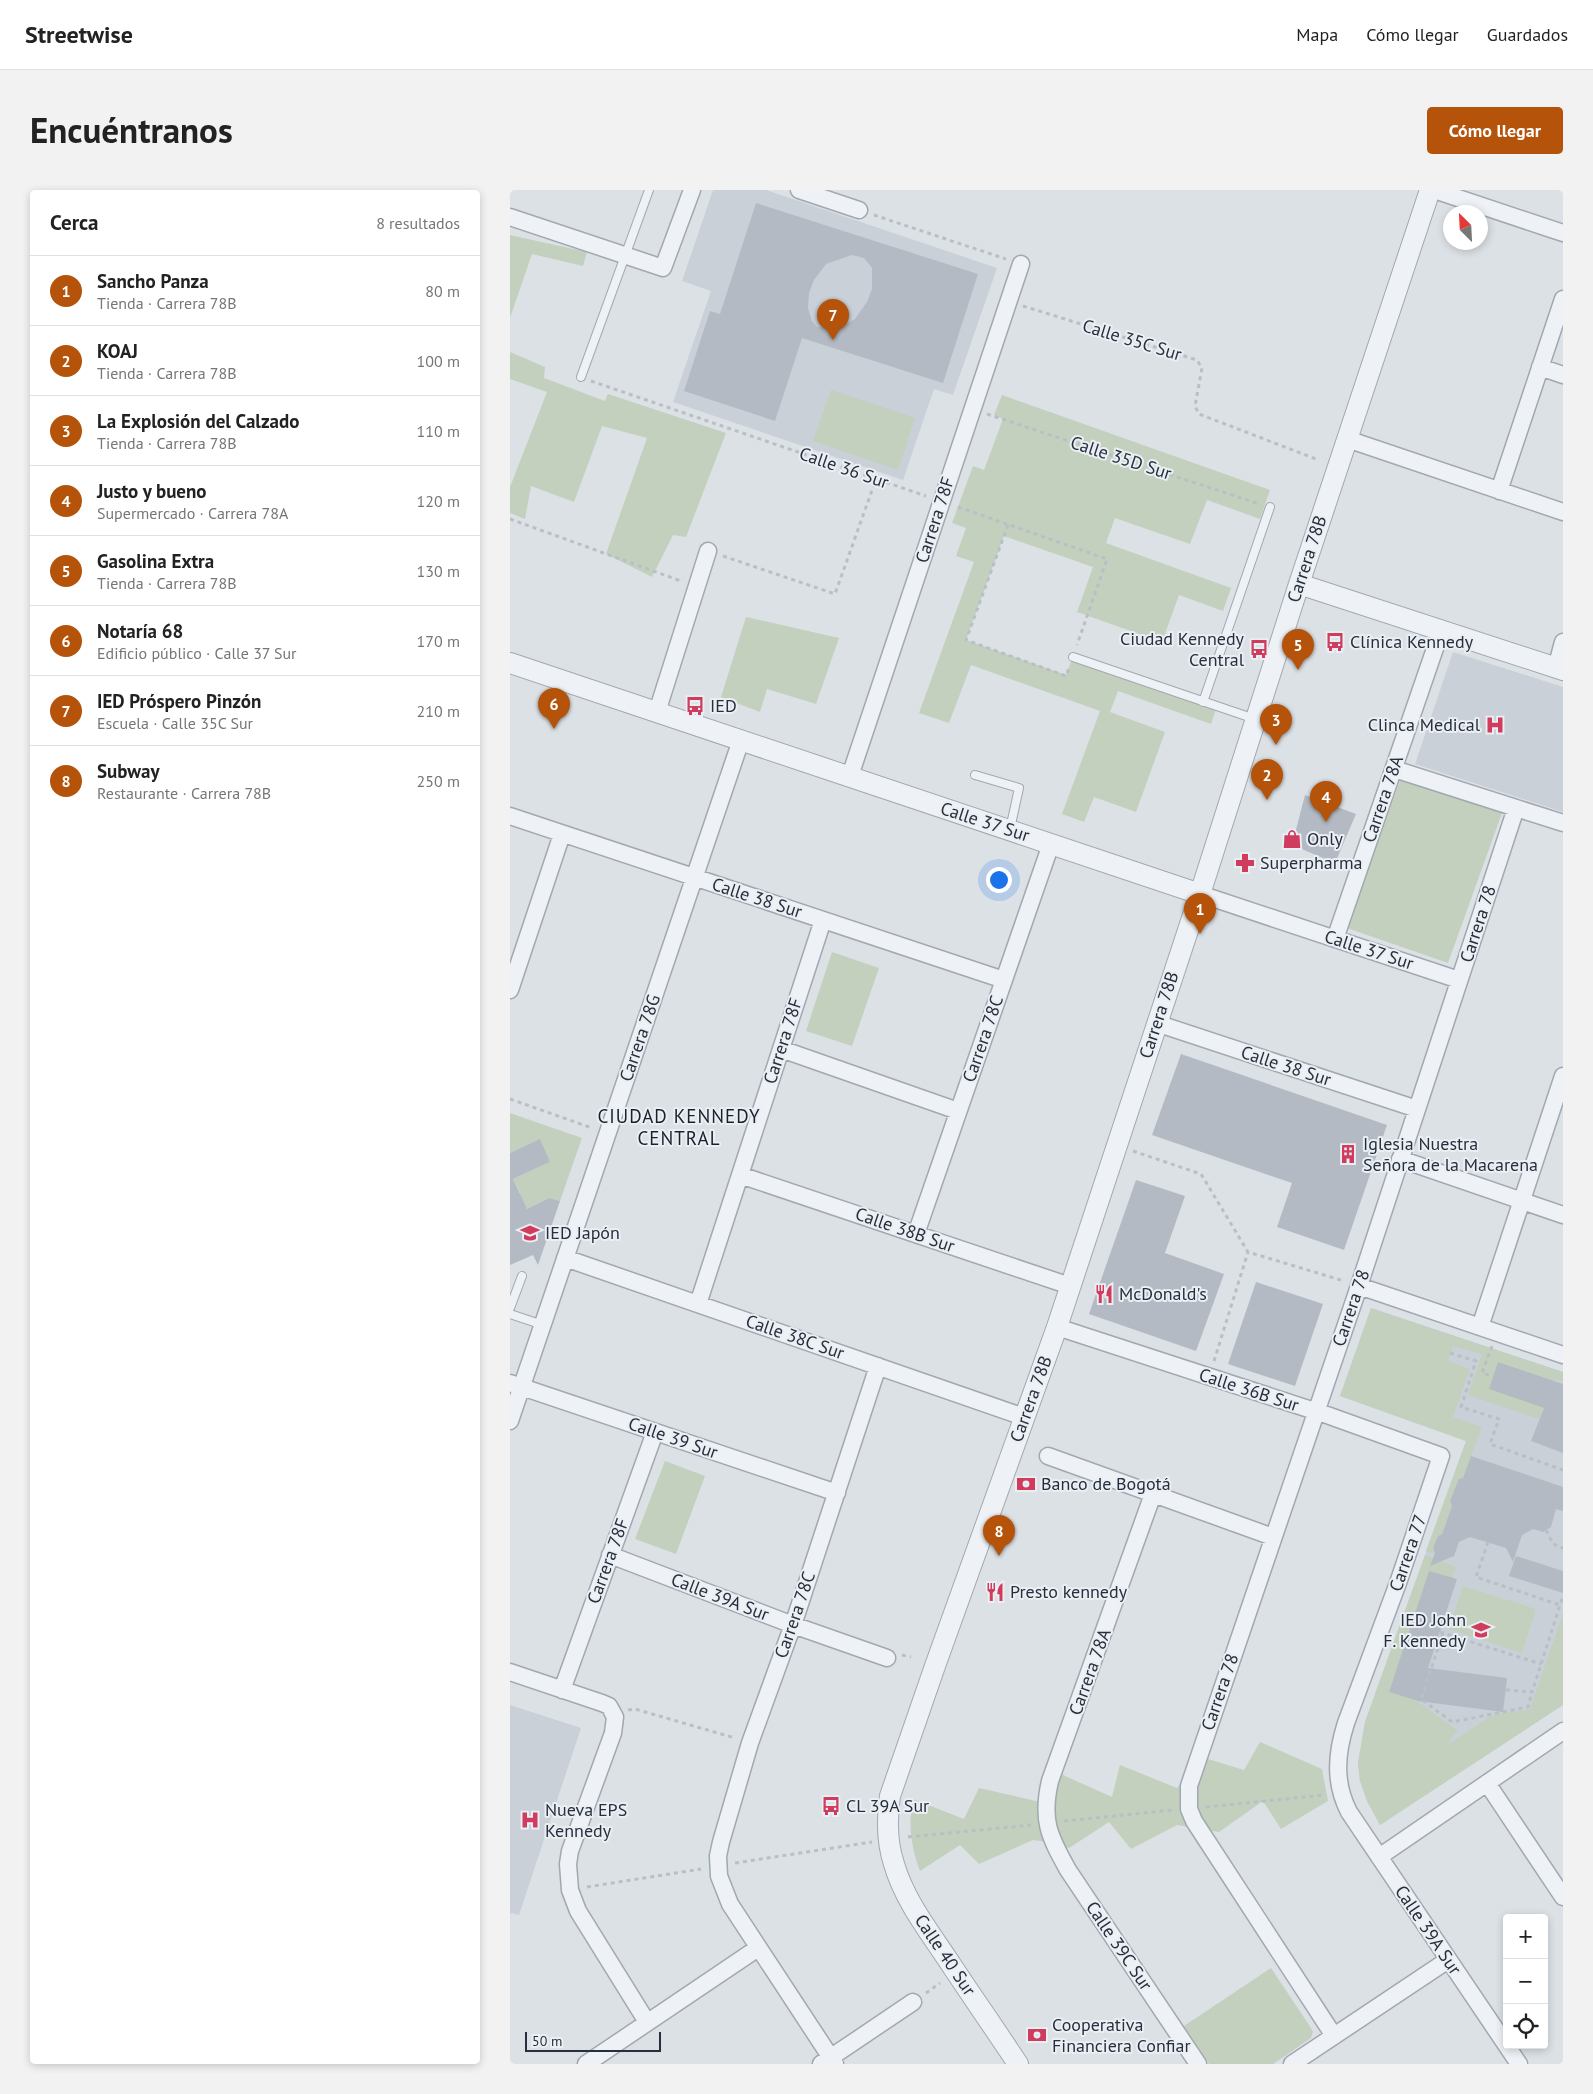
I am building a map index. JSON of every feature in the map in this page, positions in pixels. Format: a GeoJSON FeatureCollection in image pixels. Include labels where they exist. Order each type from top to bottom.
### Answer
{"type":"FeatureCollection","features":[{"type":"Feature","properties":{"kind":"street"},"geometry":{"type":"LineString","coordinates":[[510,217],[663,268],[692,190]]}},
{"type":"Feature","properties":{"kind":"street"},"geometry":{"type":"LineString","coordinates":[[799,190],[859,210]]}},
{"type":"Feature","properties":{"kind":"street"},"geometry":{"type":"LineString","coordinates":[[1432,190],[1563,233]]}},
{"type":"Feature","properties":{"kind":"street","name":"Carrera 78B"},"geometry":{"type":"LineString","coordinates":[[889,1839],[888,1810],[894,1780],[1057,1327],[1200,894],[1299,584],[1432,190]]}},
{"type":"Feature","properties":{"kind":"street","name":"Carrera 78F"},"geometry":{"type":"LineString","coordinates":[[850,776],[1021,264]]}},
{"type":"Feature","properties":{"kind":"street"},"geometry":{"type":"LineString","coordinates":[[1499,491],[1563,299]]}},
{"type":"Feature","properties":{"kind":"street"},"geometry":{"type":"LineString","coordinates":[[1540,367],[1563,374]]}},
{"type":"Feature","properties":{"kind":"street"},"geometry":{"type":"LineString","coordinates":[[1347,440],[1563,512]]}},
{"type":"Feature","properties":{"kind":"street"},"geometry":{"type":"LineString","coordinates":[[657,712],[708,551]]}},
{"type":"Feature","properties":{"kind":"street"},"geometry":{"type":"LineString","coordinates":[[1299,584],[1560,669],[1563,642]]}},
{"type":"Feature","properties":{"kind":"street","name":"Carrera 78A"},"geometry":{"type":"LineString","coordinates":[[1335,939],[1441,630]]}},
{"type":"Feature","properties":{"kind":"street","name":"Calle 37 Sur"},"geometry":{"type":"LineString","coordinates":[[510,663],[1459,980]]}},
{"type":"Feature","properties":{"kind":"street","name":"Carrera 78G"},"geometry":{"type":"LineString","coordinates":[[510,1421],[516,1385],[543,1325],[741,740]]}},
{"type":"Feature","properties":{"kind":"street"},"geometry":{"type":"LineString","coordinates":[[1394,769],[1563,823]]}},
{"type":"Feature","properties":{"kind":"street","name":"Carrera 78"},"geometry":{"type":"LineString","coordinates":[[1189,1808],[1189,1786],[1193,1769],[1359,1286],[1516,808]]}},
{"type":"Feature","properties":{"kind":"street","name":"Calle 38 Sur"},"geometry":{"type":"LineString","coordinates":[[510,816],[1004,980]]}},
{"type":"Feature","properties":{"kind":"street"},"geometry":{"type":"LineString","coordinates":[[510,990],[515,960],[562,834]]}},
{"type":"Feature","properties":{"kind":"street","name":"Carrera 78C"},"geometry":{"type":"LineString","coordinates":[[916,1234],[1051,844]]}},
{"type":"Feature","properties":{"kind":"street","name":"Carrera 78F"},"geometry":{"type":"LineString","coordinates":[[698,1304],[823,920]]}},
{"type":"Feature","properties":{"kind":"street","name":"Calle 38 Sur"},"geometry":{"type":"LineString","coordinates":[[1156,1023],[1417,1109]]}},
{"type":"Feature","properties":{"kind":"street"},"geometry":{"type":"LineString","coordinates":[[781,1049],[958,1111]]}},
{"type":"Feature","properties":{"kind":"street"},"geometry":{"type":"LineString","coordinates":[[1480,1327],[1563,1076]]}},
{"type":"Feature","properties":{"kind":"street"},"geometry":{"type":"LineString","coordinates":[[1400,1160],[1563,1215]]}},
{"type":"Feature","properties":{"kind":"street","name":"Calle 38B Sur"},"geometry":{"type":"LineString","coordinates":[[740,1175],[1070,1286]]}},
{"type":"Feature","properties":{"kind":"street","name":"Calle 38C Sur"},"geometry":{"type":"LineString","coordinates":[[565,1258],[1024,1417]]}},
{"type":"Feature","properties":{"kind":"street"},"geometry":{"type":"LineString","coordinates":[[1359,1286],[1563,1355]]}},
{"type":"Feature","properties":{"kind":"street","name":"Calle 36B Sur"},"geometry":{"type":"LineString","coordinates":[[1057,1327],[1316,1412],[1441,1456]]}},
{"type":"Feature","properties":{"kind":"street","name":"Carrera 78C"},"geometry":{"type":"LineString","coordinates":[[758,1948],[730,1904],[722,1887],[718,1866],[722,1842],[750,1743],[793,1625],[878,1366]]}},
{"type":"Feature","properties":{"kind":"street","name":"Calle 39 Sur"},"geometry":{"type":"LineString","coordinates":[[516,1385],[837,1493]]}},
{"type":"Feature","properties":{"kind":"street","name":"Carrera 78F"},"geometry":{"type":"LineString","coordinates":[[562,1690],[655,1432]]}},
{"type":"Feature","properties":{"kind":"street"},"geometry":{"type":"LineString","coordinates":[[1048,1456],[1273,1536]]}},
{"type":"Feature","properties":{"kind":"street","name":"Carrera 77"},"geometry":{"type":"LineString","coordinates":[[1340,1793],[1338,1761],[1346,1723],[1398,1583],[1441,1456]]}},
{"type":"Feature","properties":{"kind":"street","name":"Carrera 78A"},"geometry":{"type":"LineString","coordinates":[[1047,1823],[1045,1803],[1050,1781],[1153,1494]]}},
{"type":"Feature","properties":{"kind":"street","name":"Calle 39A Sur"},"geometry":{"type":"LineString","coordinates":[[610,1555],[793,1625],[888,1658]]}},
{"type":"Feature","properties":{"kind":"street"},"geometry":{"type":"LineString","coordinates":[[510,1672],[602,1703],[609,1706],[615,1717],[612,1733],[570,1851],[568,1878],[572,1899],[647,2022]]}},
{"type":"Feature","properties":{"kind":"street"},"geometry":{"type":"LineString","coordinates":[[1379,1857],[1563,1731]]}},
{"type":"Feature","properties":{"kind":"street"},"geometry":{"type":"LineString","coordinates":[[1487,1783],[1561,1891]]}},
{"type":"Feature","properties":{"kind":"street","name":"Calle 39A Sur"},"geometry":{"type":"LineString","coordinates":[[1340,1793],[1349,1812],[1519,2064]]}},
{"type":"Feature","properties":{"kind":"street"},"geometry":{"type":"LineString","coordinates":[[1189,1808],[1201,1832],[1334,2036]]}},
{"type":"Feature","properties":{"kind":"street","name":"Calle 39C Sur"},"geometry":{"type":"LineString","coordinates":[[1047,1823],[1053,1843],[1068,1870],[1198,2064]]}},
{"type":"Feature","properties":{"kind":"street","name":"Calle 40 Sur"},"geometry":{"type":"LineString","coordinates":[[889,1839],[893,1863],[913,1906],[1018,2064]]}},
{"type":"Feature","properties":{"kind":"street"},"geometry":{"type":"LineString","coordinates":[[586,2064],[758,1948],[829,2062],[913,2002]]}},
{"type":"Feature","properties":{"kind":"street"},"geometry":{"type":"LineString","coordinates":[[1292,2064],[1448,1960]]}},
{"type":"Feature","properties":{"kind":"lane"},"geometry":{"type":"LineString","coordinates":[[581,377],[649,190]]}},
{"type":"Feature","properties":{"kind":"lane"},"geometry":{"type":"LineString","coordinates":[[1203,702],[1270,508]]}},
{"type":"Feature","properties":{"kind":"lane"},"geometry":{"type":"LineString","coordinates":[[1073,657],[1255,719]]}},
{"type":"Feature","properties":{"kind":"lane"},"geometry":{"type":"LineString","coordinates":[[974,775],[1019,788],[1010,830]]}},
{"type":"Feature","properties":{"kind":"lane"},"geometry":{"type":"LineString","coordinates":[[510,1308],[522,1276]]}},
{"type":"Feature","properties":{"kind":"lane"},"geometry":{"type":"LineString","coordinates":[[510,1314],[543,1325]]}},
{"type":"Feature","properties":{"kind":"path"},"geometry":{"type":"LineString","coordinates":[[859,210],[1021,264]]}},
{"type":"Feature","properties":{"kind":"path","name":"Calle 35C Sur"},"geometry":{"type":"LineString","coordinates":[[1008,301],[1197,360],[1202,368],[1195,406],[1199,414],[1316,459]]}},
{"type":"Feature","properties":{"kind":"path","name":"Calle 36 Sur"},"geometry":{"type":"LineString","coordinates":[[581,377],[1107,559],[1073,657]]}},
{"type":"Feature","properties":{"kind":"path","name":"Calle 35D Sur"},"geometry":{"type":"LineString","coordinates":[[972,411],[994,415],[1270,508]]}},
{"type":"Feature","properties":{"kind":"path"},"geometry":{"type":"LineString","coordinates":[[708,551],[835,594],[876,479]]}},
{"type":"Feature","properties":{"kind":"path"},"geometry":{"type":"LineString","coordinates":[[510,519],[696,586]]}},
{"type":"Feature","properties":{"kind":"path"},"geometry":{"type":"LineString","coordinates":[[1008,525],[966,640],[1066,676],[1073,657]]}},
{"type":"Feature","properties":{"kind":"path"},"geometry":{"type":"LineString","coordinates":[[510,1099],[608,1133]]}},
{"type":"Feature","properties":{"kind":"path"},"geometry":{"type":"LineString","coordinates":[[1129,1149],[1201,1174],[1248,1252],[1359,1286]]}},
{"type":"Feature","properties":{"kind":"path"},"geometry":{"type":"LineString","coordinates":[[1209,1377],[1248,1252]]}},
{"type":"Feature","properties":{"kind":"path"},"geometry":{"type":"LineString","coordinates":[[1493,1344],[1482,1373],[1493,1376]]}},
{"type":"Feature","properties":{"kind":"path"},"geometry":{"type":"LineString","coordinates":[[1450,1353],[1476,1361],[1461,1407],[1499,1419],[1490,1444],[1563,1470]]}},
{"type":"Feature","properties":{"kind":"path"},"geometry":{"type":"LineString","coordinates":[[1546,1530],[1552,1544],[1563,1548]]}},
{"type":"Feature","properties":{"kind":"path"},"geometry":{"type":"LineString","coordinates":[[1488,1542],[1476,1577],[1560,1605]]}},
{"type":"Feature","properties":{"kind":"path"},"geometry":{"type":"LineString","coordinates":[[1541,1664],[1442,1632],[1421,1699],[1452,1722],[1528,1707],[1563,1596]]}},
{"type":"Feature","properties":{"kind":"path"},"geometry":{"type":"LineString","coordinates":[[1506,1690],[1532,1692]]}},
{"type":"Feature","properties":{"kind":"path"},"geometry":{"type":"LineString","coordinates":[[613,1713],[636,1709],[750,1743]]}},
{"type":"Feature","properties":{"kind":"path"},"geometry":{"type":"LineString","coordinates":[[889,1839],[1340,1793]]}},
{"type":"Feature","properties":{"kind":"shaded area"},"geometry":{"type":"Polygon","coordinates":[[[713,190],[766,190],[997,268],[953,395],[934,389],[903,480],[673,402],[711,291],[682,281],[713,190]]]}},
{"type":"Feature","properties":{"kind":"shaded area","name":"Clinca Medical"},"geometry":{"type":"Polygon","coordinates":[[[1453,652],[1563,687],[1563,812],[1415,764],[1453,652]]]}},
{"type":"Feature","properties":{"kind":"shaded area","name":"IED John F. Kennedy"},"geometry":{"type":"Polygon","coordinates":[[[1371,1308],[1563,1372],[1563,1705],[1380,1825],[1367,1801],[1360,1781],[1358,1763],[1365,1722],[1466,1441],[1340,1396],[1371,1308]]]}},
{"type":"Feature","properties":{"kind":"shaded area","name":"Nueva EPS Kennedy"},"geometry":{"type":"Polygon","coordinates":[[[510,1705],[581,1728],[519,1915],[510,1913],[510,1705]]]}},
{"type":"Feature","properties":{"kind":"green space"},"geometry":{"type":"Polygon","coordinates":[[[510,235],[587,252],[583,266],[532,254],[510,318],[510,235]]]}},
{"type":"Feature","properties":{"kind":"green space"},"geometry":{"type":"Polygon","coordinates":[[[510,352],[545,367],[544,378],[605,401],[608,394],[726,433],[686,537],[673,535],[652,577],[606,554],[647,438],[602,426],[574,502],[531,486],[525,519],[510,513],[510,487],[547,392],[510,379],[510,352]]]}},
{"type":"Feature","properties":{"kind":"green space"},"geometry":{"type":"Polygon","coordinates":[[[831,390],[915,418],[898,470],[813,441],[831,390]]]}},
{"type":"Feature","properties":{"kind":"green space"},"geometry":{"type":"Polygon","coordinates":[[[1002,395],[1270,490],[1260,519],[1207,500],[1190,544],[1115,518],[1106,543],[1231,588],[1223,611],[1179,595],[1162,642],[1077,612],[1093,567],[1004,536],[966,640],[1066,675],[1073,657],[1216,709],[1211,724],[1118,691],[1110,712],[1165,732],[1136,812],[1094,797],[1084,822],[1062,814],[1100,711],[971,665],[949,723],[919,713],[974,562],[956,556],[966,528],[952,523],[973,466],[984,470],[1003,419],[994,415],[1002,395]]]}},
{"type":"Feature","properties":{"kind":"green space"},"geometry":{"type":"Polygon","coordinates":[[[746,617],[839,638],[816,704],[767,689],[760,712],[721,697],[746,617]]]}},
{"type":"Feature","properties":{"kind":"green space"},"geometry":{"type":"Polygon","coordinates":[[[1401,778],[1502,813],[1448,963],[1347,928],[1401,778]]]}},
{"type":"Feature","properties":{"kind":"green space"},"geometry":{"type":"Polygon","coordinates":[[[832,952],[879,968],[852,1046],[806,1031],[832,952]]]}},
{"type":"Feature","properties":{"kind":"green space"},"geometry":{"type":"Polygon","coordinates":[[[510,1113],[582,1138],[560,1201],[549,1198],[515,1215],[510,1198],[520,1193],[513,1179],[550,1162],[539,1140],[510,1153],[510,1113]]]}},
{"type":"Feature","properties":{"kind":"green space"},"geometry":{"type":"Polygon","coordinates":[[[1371,1308],[1563,1372],[1563,1382],[1555,1379],[1539,1419],[1468,1395],[1482,1354],[1453,1346],[1448,1361],[1470,1369],[1453,1417],[1482,1427],[1463,1478],[1450,1501],[1452,1506],[1442,1534],[1438,1536],[1433,1548],[1435,1554],[1426,1551],[1466,1441],[1340,1396],[1371,1308]]]}},
{"type":"Feature","properties":{"kind":"green space"},"geometry":{"type":"Polygon","coordinates":[[[665,1461],[705,1476],[676,1554],[635,1539],[665,1461]]]}},
{"type":"Feature","properties":{"kind":"green space"},"geometry":{"type":"Polygon","coordinates":[[[1425,1555],[1456,1567],[1452,1578],[1429,1571],[1389,1692],[1417,1701],[1457,1730],[1447,1745],[1492,1715],[1530,1709],[1563,1613],[1563,1705],[1380,1825],[1367,1801],[1360,1781],[1358,1763],[1365,1722],[1425,1555]]]}},
{"type":"Feature","properties":{"kind":"green space"},"geometry":{"type":"Polygon","coordinates":[[[1463,1586],[1536,1609],[1522,1653],[1449,1629],[1463,1586]]]}},
{"type":"Feature","properties":{"kind":"green space"},"geometry":{"type":"Polygon","coordinates":[[[1260,1742],[1322,1769],[1328,1801],[1281,1829],[1263,1801],[1219,1832],[1177,1825],[1131,1849],[1109,1822],[1069,1848],[1033,1840],[979,1864],[960,1845],[920,1871],[911,1836],[913,1799],[964,1819],[979,1788],[1045,1803],[1054,1771],[1112,1797],[1120,1765],[1177,1788],[1193,1769],[1208,1759],[1244,1770],[1260,1742]]]}},
{"type":"Feature","properties":{"kind":"green space"},"geometry":{"type":"Polygon","coordinates":[[[1271,1968],[1311,2028],[1313,2032],[1311,2038],[1273,2064],[1209,2064],[1184,2026],[1271,1968]]]}},
{"type":"Feature","properties":{"kind":"building"},"geometry":{"type":"Polygon","coordinates":[[[756,203],[978,274],[943,383],[802,338],[775,421],[684,391],[710,311],[720,314],[756,203]],[[852,255],[826,264],[814,280],[809,293],[808,308],[812,321],[817,327],[829,328],[844,325],[855,319],[867,302],[872,289],[872,268],[864,258],[852,255]]]}},
{"type":"Feature","properties":{"kind":"building"},"geometry":{"type":"Polygon","coordinates":[[[1305,795],[1356,814],[1335,863],[1292,845],[1305,795]]]}},
{"type":"Feature","properties":{"kind":"building"},"geometry":{"type":"Polygon","coordinates":[[[1181,1054],[1387,1125],[1344,1250],[1277,1227],[1292,1183],[1152,1135],[1181,1054]]]}},
{"type":"Feature","properties":{"kind":"building"},"geometry":{"type":"Polygon","coordinates":[[[540,1139],[550,1162],[513,1179],[527,1209],[549,1198],[560,1201],[538,1265],[533,1255],[510,1265],[510,1153],[540,1139]]]}},
{"type":"Feature","properties":{"kind":"building"},"geometry":{"type":"Polygon","coordinates":[[[1136,1180],[1185,1196],[1165,1253],[1224,1274],[1196,1351],[1089,1314],[1136,1180]]]}},
{"type":"Feature","properties":{"kind":"building"},"geometry":{"type":"Polygon","coordinates":[[[1256,1282],[1323,1304],[1295,1386],[1228,1364],[1256,1282]]]}},
{"type":"Feature","properties":{"kind":"building"},"geometry":{"type":"Polygon","coordinates":[[[1498,1362],[1563,1384],[1563,1453],[1531,1441],[1544,1408],[1489,1389],[1498,1362]]]}},
{"type":"Feature","properties":{"kind":"building"},"geometry":{"type":"Polygon","coordinates":[[[1471,1456],[1563,1487],[1563,1511],[1556,1509],[1551,1527],[1543,1532],[1533,1529],[1522,1535],[1513,1562],[1506,1548],[1470,1537],[1459,1542],[1454,1556],[1430,1566],[1435,1553],[1433,1548],[1438,1536],[1442,1534],[1452,1506],[1450,1501],[1459,1479],[1463,1478],[1471,1456]]]}},
{"type":"Feature","properties":{"kind":"building"},"geometry":{"type":"Polygon","coordinates":[[[1516,1556],[1563,1571],[1563,1593],[1509,1576],[1516,1556]]]}},
{"type":"Feature","properties":{"kind":"building"},"geometry":{"type":"Polygon","coordinates":[[[1429,1571],[1457,1579],[1428,1668],[1507,1678],[1503,1712],[1418,1701],[1389,1692],[1429,1571]]]}},
{"type":"Feature","properties":{"kind":"place","name":"IED Próspero Pinzón"},"geometry":{"type":"Point","coordinates":[833,340]}},
{"type":"Feature","properties":{"kind":"place","name":"Clínica Kennedy"},"geometry":{"type":"Point","coordinates":[1335,642]}},
{"type":"Feature","properties":{"kind":"place","name":"Ciudad Kennedy Central"},"geometry":{"type":"Point","coordinates":[1259,649]}},
{"type":"Feature","properties":{"kind":"place","name":"Gasolina Extra"},"geometry":{"type":"Point","coordinates":[1298,670]}},
{"type":"Feature","properties":{"kind":"place","name":"IED"},"geometry":{"type":"Point","coordinates":[695,706]}},
{"type":"Feature","properties":{"kind":"place","name":"Clinca Medical"},"geometry":{"type":"Point","coordinates":[1495,725]}},
{"type":"Feature","properties":{"kind":"place","name":"Notaría 68"},"geometry":{"type":"Point","coordinates":[554,729]}},
{"type":"Feature","properties":{"kind":"place","name":"La Explosión del Calzado"},"geometry":{"type":"Point","coordinates":[1276,745]}},
{"type":"Feature","properties":{"kind":"place","name":"KOAJ"},"geometry":{"type":"Point","coordinates":[1267,800]}},
{"type":"Feature","properties":{"kind":"place","name":"Justo y bueno"},"geometry":{"type":"Point","coordinates":[1326,822]}},
{"type":"Feature","properties":{"kind":"place","name":"Only"},"geometry":{"type":"Point","coordinates":[1292,839]}},
{"type":"Feature","properties":{"kind":"place","name":"Superpharma"},"geometry":{"type":"Point","coordinates":[1245,863]}},
{"type":"Feature","properties":{"kind":"place","name":"Sancho Panza"},"geometry":{"type":"Point","coordinates":[1200,934]}},
{"type":"Feature","properties":{"kind":"place","name":"Iglesia Nuestra Señora de la Macarena"},"geometry":{"type":"Point","coordinates":[1348,1154]}},
{"type":"Feature","properties":{"kind":"place","name":"IED Japón"},"geometry":{"type":"Point","coordinates":[530,1233]}},
{"type":"Feature","properties":{"kind":"place","name":"McDonald's"},"geometry":{"type":"Point","coordinates":[1104,1294]}},
{"type":"Feature","properties":{"kind":"place","name":"Banco de Bogotá"},"geometry":{"type":"Point","coordinates":[1026,1484]}},
{"type":"Feature","properties":{"kind":"place","name":"Subway"},"geometry":{"type":"Point","coordinates":[999,1556]}},
{"type":"Feature","properties":{"kind":"place","name":"Presto kennedy"},"geometry":{"type":"Point","coordinates":[995,1592]}},
{"type":"Feature","properties":{"kind":"place","name":"IED John F. Kennedy"},"geometry":{"type":"Point","coordinates":[1481,1630]}},
{"type":"Feature","properties":{"kind":"place","name":"CL 39A Sur"},"geometry":{"type":"Point","coordinates":[831,1806]}},
{"type":"Feature","properties":{"kind":"place","name":"Nueva EPS Kennedy"},"geometry":{"type":"Point","coordinates":[530,1820]}},
{"type":"Feature","properties":{"kind":"place","name":"Cooperativa Financiera Confiar"},"geometry":{"type":"Point","coordinates":[1037,2035]}},
{"type":"Feature","properties":{"kind":"district","name":"CIUDAD KENNEDY CENTRAL"},"geometry":{"type":"Point","coordinates":[679,1127]}}]}
